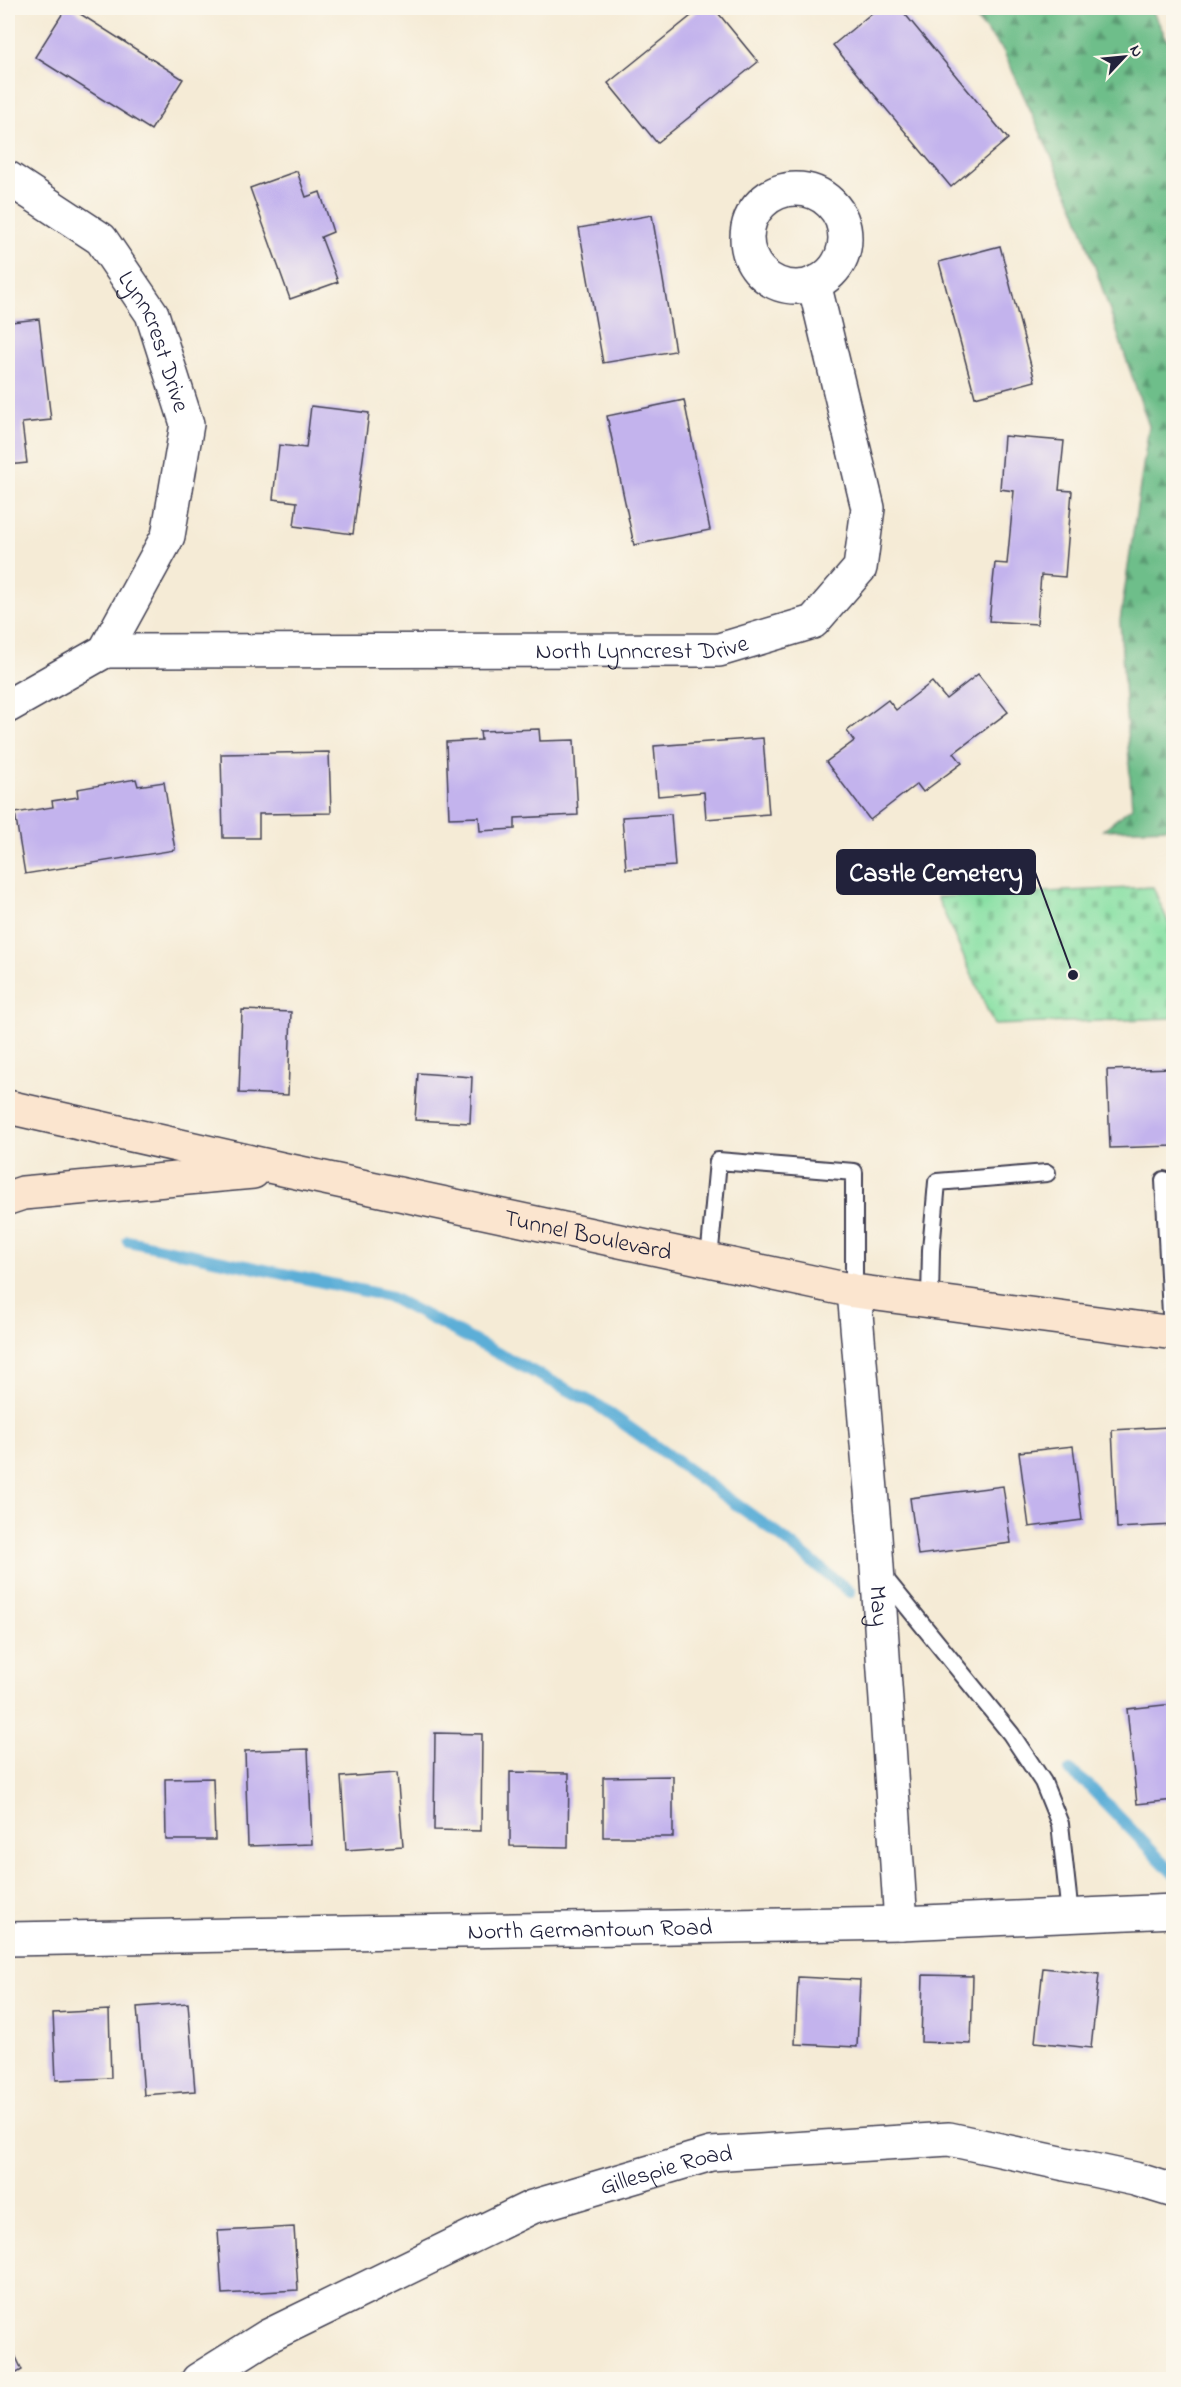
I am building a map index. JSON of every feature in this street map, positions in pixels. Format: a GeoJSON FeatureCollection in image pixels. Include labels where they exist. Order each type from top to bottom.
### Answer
{"type":"FeatureCollection","features":[{"type":"Feature","properties":{"kind":"main road","name":"Tunnel Boulevard"},"geometry":{"type":"LineString","coordinates":[[8,1107],[282,1169],[854,1291],[1173,1333]]}},
{"type":"Feature","properties":{"kind":"main road"},"geometry":{"type":"LineString","coordinates":[[8,1197],[23,1193],[282,1169]]}},
{"type":"Feature","properties":{"kind":"street","name":"Lynncrest Drive"},"geometry":{"type":"LineString","coordinates":[[8,177],[101,239],[153,314],[187,424],[168,536],[105,651]]}},
{"type":"Feature","properties":{"kind":"street","name":"North Lynncrest Drive"},"geometry":{"type":"LineString","coordinates":[[105,651],[719,650],[813,622],[860,568],[868,508],[814,283]]}},
{"type":"Feature","properties":{"kind":"street"},"geometry":{"type":"LineString","coordinates":[[8,706],[105,651]]}},
{"type":"Feature","properties":{"kind":"street","name":"May"},"geometry":{"type":"LineString","coordinates":[[854,1291],[877,1570],[901,1923]]}},
{"type":"Feature","properties":{"kind":"street","name":"North Germantown Road"},"geometry":{"type":"LineString","coordinates":[[8,1940],[901,1923],[1173,1911]]}},
{"type":"Feature","properties":{"kind":"street","name":"Gillespie Road"},"geometry":{"type":"LineString","coordinates":[[198,2379],[268,2336],[532,2207],[711,2154],[949,2139],[1135,2179],[1173,2191]]}},
{"type":"Feature","properties":{"kind":"lane"},"geometry":{"type":"LineString","coordinates":[[709,1260],[718,1161],[854,1172],[854,1291]]}},
{"type":"Feature","properties":{"kind":"lane"},"geometry":{"type":"LineString","coordinates":[[930,1301],[931,1250],[937,1182],[1047,1173]]}},
{"type":"Feature","properties":{"kind":"lane"},"geometry":{"type":"LineString","coordinates":[[1164,1180],[1173,1333]]}},
{"type":"Feature","properties":{"kind":"lane"},"geometry":{"type":"LineString","coordinates":[[877,1570],[1011,1734],[1043,1782],[1060,1824],[1070,1916]]}},
{"type":"Feature","properties":{"kind":"green space"},"geometry":{"type":"Polygon","coordinates":[[[967,8],[1151,8],[1173,51],[1173,828],[1103,830],[1132,807],[1120,621],[1149,426],[1076,211],[1003,50],[967,8]]]}},
{"type":"Feature","properties":{"kind":"green space"},"geometry":{"type":"Polygon","coordinates":[[[1153,887],[1173,933],[1173,1018],[994,1025],[937,897],[1153,887]]]}},
{"type":"Feature","properties":{"kind":"building"},"geometry":{"type":"Polygon","coordinates":[[[66,8],[71,8],[183,79],[151,130],[35,57],[66,8]]]}},
{"type":"Feature","properties":{"kind":"building"},"geometry":{"type":"Polygon","coordinates":[[[701,8],[714,8],[758,62],[657,143],[608,83],[701,8]]]}},
{"type":"Feature","properties":{"kind":"building"},"geometry":{"type":"Polygon","coordinates":[[[878,8],[900,8],[1008,139],[951,187],[833,45],[878,8]]]}},
{"type":"Feature","properties":{"kind":"building"},"geometry":{"type":"Polygon","coordinates":[[[297,171],[306,197],[320,192],[333,232],[321,237],[338,282],[290,299],[250,188],[297,171]]]}},
{"type":"Feature","properties":{"kind":"building"},"geometry":{"type":"Polygon","coordinates":[[[652,215],[675,351],[603,363],[579,228],[652,215]]]}},
{"type":"Feature","properties":{"kind":"building"},"geometry":{"type":"Polygon","coordinates":[[[1000,246],[1035,381],[975,397],[939,262],[1000,246]]]}},
{"type":"Feature","properties":{"kind":"building"},"geometry":{"type":"Polygon","coordinates":[[[8,304],[11,322],[39,319],[51,420],[22,423],[27,463],[8,465],[8,304]]]}},
{"type":"Feature","properties":{"kind":"building"},"geometry":{"type":"Polygon","coordinates":[[[684,400],[710,530],[634,545],[607,416],[684,400]]]}},
{"type":"Feature","properties":{"kind":"building"},"geometry":{"type":"Polygon","coordinates":[[[311,406],[369,413],[353,534],[294,526],[297,502],[273,499],[279,445],[306,448],[311,406]]]}},
{"type":"Feature","properties":{"kind":"building"},"geometry":{"type":"Polygon","coordinates":[[[1004,436],[1064,441],[1059,490],[1072,491],[1065,577],[1041,575],[1037,624],[989,621],[995,563],[1007,564],[1014,491],[1000,489],[1004,436]]]}},
{"type":"Feature","properties":{"kind":"building"},"geometry":{"type":"Polygon","coordinates":[[[978,674],[1008,712],[954,753],[962,763],[923,792],[917,784],[870,820],[826,762],[854,741],[847,731],[888,700],[896,710],[932,682],[946,699],[978,674]]]}},
{"type":"Feature","properties":{"kind":"building"},"geometry":{"type":"Polygon","coordinates":[[[539,729],[540,741],[574,740],[578,815],[515,818],[515,829],[480,831],[479,817],[449,818],[446,742],[481,740],[480,731],[539,729]]]}},
{"type":"Feature","properties":{"kind":"building"},"geometry":{"type":"Polygon","coordinates":[[[763,738],[769,814],[706,819],[704,792],[658,796],[654,746],[763,738]]]}},
{"type":"Feature","properties":{"kind":"building"},"geometry":{"type":"Polygon","coordinates":[[[329,752],[331,813],[259,814],[259,838],[223,838],[221,754],[329,752]]]}},
{"type":"Feature","properties":{"kind":"building"},"geometry":{"type":"Polygon","coordinates":[[[136,779],[138,786],[164,782],[175,850],[25,874],[15,813],[53,807],[52,801],[78,797],[77,789],[136,779]]]}},
{"type":"Feature","properties":{"kind":"building"},"geometry":{"type":"Polygon","coordinates":[[[671,814],[675,866],[626,869],[622,817],[671,814]]]}},
{"type":"Feature","properties":{"kind":"building"},"geometry":{"type":"Polygon","coordinates":[[[242,1010],[291,1012],[288,1095],[239,1093],[242,1010]]]}},
{"type":"Feature","properties":{"kind":"building"},"geometry":{"type":"Polygon","coordinates":[[[1174,1068],[1174,1146],[1110,1148],[1107,1070],[1174,1068]]]}},
{"type":"Feature","properties":{"kind":"building"},"geometry":{"type":"Polygon","coordinates":[[[418,1073],[472,1077],[470,1123],[415,1120],[418,1073]]]}},
{"type":"Feature","properties":{"kind":"building"},"geometry":{"type":"Polygon","coordinates":[[[1168,1427],[1173,1525],[1117,1528],[1112,1430],[1168,1427]]]}},
{"type":"Feature","properties":{"kind":"building"},"geometry":{"type":"Polygon","coordinates":[[[1073,1446],[1082,1520],[1029,1527],[1019,1452],[1073,1446]]]}},
{"type":"Feature","properties":{"kind":"building"},"geometry":{"type":"Polygon","coordinates":[[[1003,1486],[1011,1543],[918,1555],[910,1498],[1003,1486]]]}},
{"type":"Feature","properties":{"kind":"building"},"geometry":{"type":"Polygon","coordinates":[[[1173,1704],[1174,1800],[1137,1804],[1127,1709],[1173,1704]]]}},
{"type":"Feature","properties":{"kind":"building"},"geometry":{"type":"Polygon","coordinates":[[[435,1733],[482,1734],[481,1831],[434,1830],[435,1733]]]}},
{"type":"Feature","properties":{"kind":"building"},"geometry":{"type":"Polygon","coordinates":[[[308,1749],[312,1844],[248,1846],[245,1751],[308,1749]]]}},
{"type":"Feature","properties":{"kind":"building"},"geometry":{"type":"Polygon","coordinates":[[[510,1772],[569,1773],[568,1847],[510,1846],[510,1772]]]}},
{"type":"Feature","properties":{"kind":"building"},"geometry":{"type":"Polygon","coordinates":[[[397,1773],[403,1846],[346,1850],[341,1777],[397,1773]]]}},
{"type":"Feature","properties":{"kind":"building"},"geometry":{"type":"Polygon","coordinates":[[[673,1776],[673,1837],[603,1837],[603,1777],[673,1776]]]}},
{"type":"Feature","properties":{"kind":"building"},"geometry":{"type":"Polygon","coordinates":[[[213,1778],[215,1840],[166,1840],[165,1779],[213,1778]]]}},
{"type":"Feature","properties":{"kind":"building"},"geometry":{"type":"Polygon","coordinates":[[[1043,1968],[1099,1974],[1091,2048],[1035,2042],[1043,1968]]]}},
{"type":"Feature","properties":{"kind":"building"},"geometry":{"type":"Polygon","coordinates":[[[923,1975],[973,1976],[971,2044],[921,2042],[923,1975]]]}},
{"type":"Feature","properties":{"kind":"building"},"geometry":{"type":"Polygon","coordinates":[[[798,1977],[860,1980],[857,2047],[795,2044],[798,1977]]]}},
{"type":"Feature","properties":{"kind":"building"},"geometry":{"type":"Polygon","coordinates":[[[188,2003],[195,2091],[144,2095],[137,2007],[188,2003]]]}},
{"type":"Feature","properties":{"kind":"building"},"geometry":{"type":"Polygon","coordinates":[[[109,2010],[111,2078],[56,2080],[53,2013],[109,2010]]]}},
{"type":"Feature","properties":{"kind":"building"},"geometry":{"type":"Polygon","coordinates":[[[294,2227],[298,2290],[222,2294],[218,2231],[294,2227]]]}},
{"type":"Feature","properties":{"kind":"building"},"geometry":{"type":"Polygon","coordinates":[[[8,2340],[22,2370],[8,2378],[8,2340]]]}},
{"type":"Feature","properties":{"kind":"waterway"},"geometry":{"type":"LineString","coordinates":[[128,1241],[388,1296],[599,1406],[775,1532],[850,1592]]}},
{"type":"Feature","properties":{"kind":"waterway"},"geometry":{"type":"LineString","coordinates":[[1070,1771],[1088,1785],[1174,1874]]}},
{"type":"Feature","properties":{"kind":"place","name":"Castle Cemetery"},"geometry":{"type":"Point","coordinates":[1073,975]}}]}
